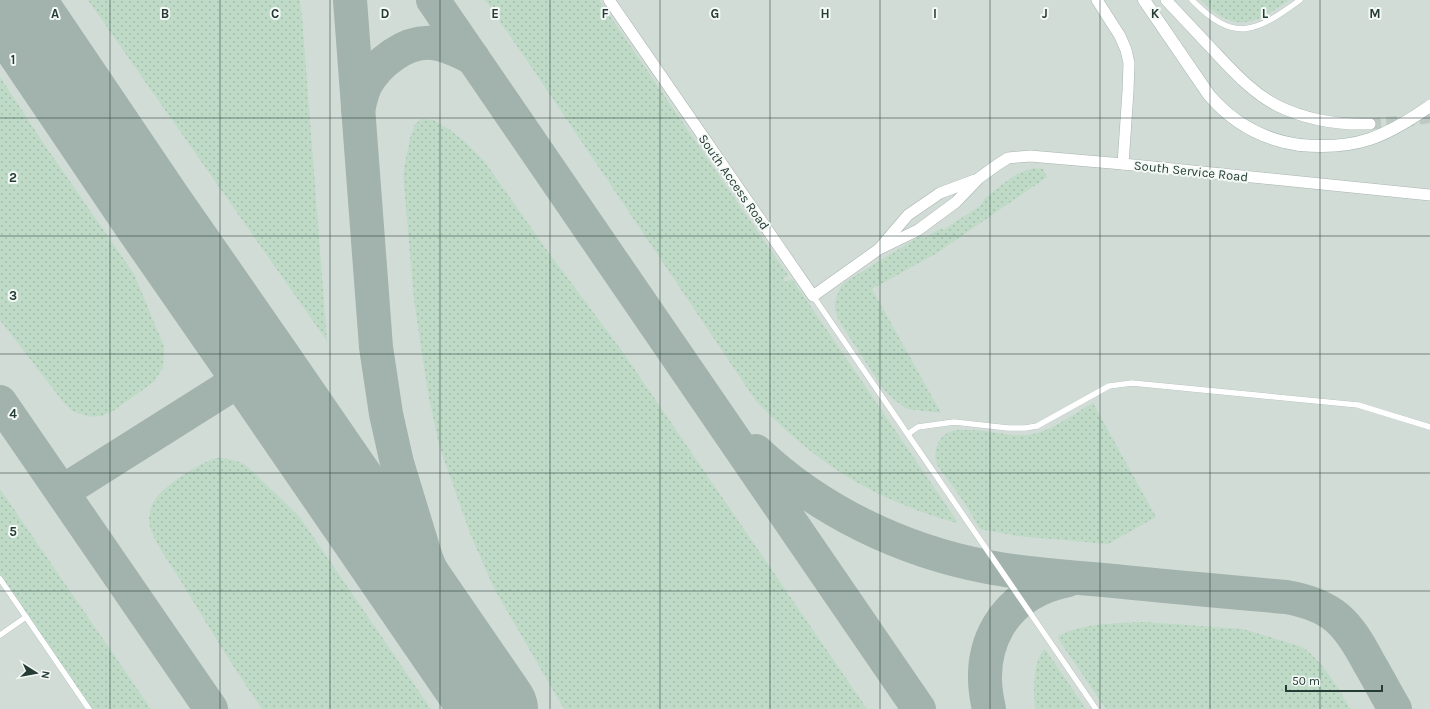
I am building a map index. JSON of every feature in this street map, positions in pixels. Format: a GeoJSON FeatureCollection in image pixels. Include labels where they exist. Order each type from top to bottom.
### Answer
{"type":"FeatureCollection","features":[{"type":"Feature","properties":{"kind":"street","name":"South Access Road"},"geometry":{"type":"LineString","coordinates":[[609,0],[813,296]]}},
{"type":"Feature","properties":{"kind":"street","name":"South Service Road"},"geometry":{"type":"LineString","coordinates":[[1097,0],[1120,36],[1126,50],[1129,63],[1123,164],[1430,195]]}},
{"type":"Feature","properties":{"kind":"street"},"geometry":{"type":"LineString","coordinates":[[1144,0],[1218,106],[1231,117],[1259,135],[1287,144],[1343,146],[1365,141],[1396,128],[1430,106]]}},
{"type":"Feature","properties":{"kind":"street"},"geometry":{"type":"LineString","coordinates":[[1166,0],[1236,74],[1265,98],[1278,106],[1307,118],[1338,123],[1370,124]]}},
{"type":"Feature","properties":{"kind":"street"},"geometry":{"type":"LineString","coordinates":[[813,296],[879,249],[918,230],[956,202],[979,178],[1008,158],[1030,156],[1123,164]]}},
{"type":"Feature","properties":{"kind":"street"},"geometry":{"type":"LineString","coordinates":[[879,249],[908,215],[940,193],[979,178]]}},
{"type":"Feature","properties":{"kind":"lane"},"geometry":{"type":"LineString","coordinates":[[1192,0],[1218,22],[1226,26],[1239,29],[1250,28],[1268,22],[1300,0]]}},
{"type":"Feature","properties":{"kind":"lane"},"geometry":{"type":"LineString","coordinates":[[813,296],[1096,709]]}},
{"type":"Feature","properties":{"kind":"lane"},"geometry":{"type":"LineString","coordinates":[[908,434],[918,427],[954,422],[1008,428],[1037,426],[1109,386],[1132,383],[1358,405],[1430,427]]}},
{"type":"Feature","properties":{"kind":"lane"},"geometry":{"type":"LineString","coordinates":[[0,579],[64,676],[89,709]]}},
{"type":"Feature","properties":{"kind":"lane"},"geometry":{"type":"LineString","coordinates":[[0,635],[26,617]]}},
{"type":"Feature","properties":{"kind":"shaded area"},"geometry":{"type":"Polygon","coordinates":[[[0,0],[1430,0],[1430,709],[0,709],[0,0]]]}},
{"type":"Feature","properties":{"kind":"green space"},"geometry":{"type":"Polygon","coordinates":[[[88,0],[300,0],[327,341],[88,0]]]}},
{"type":"Feature","properties":{"kind":"green space"},"geometry":{"type":"Polygon","coordinates":[[[485,0],[599,0],[788,275],[784,278],[785,282],[792,279],[957,523],[927,514],[897,502],[853,480],[806,448],[785,430],[756,401],[485,0]]]}},
{"type":"Feature","properties":{"kind":"green space"},"geometry":{"type":"Polygon","coordinates":[[[1201,0],[1289,0],[1277,9],[1254,20],[1234,22],[1213,11],[1201,0]]]}},
{"type":"Feature","properties":{"kind":"green space"},"geometry":{"type":"Polygon","coordinates":[[[0,77],[44,144],[134,274],[164,346],[163,367],[155,381],[113,411],[102,416],[91,417],[74,412],[64,403],[0,320],[0,77]]]}},
{"type":"Feature","properties":{"kind":"green space"},"geometry":{"type":"Polygon","coordinates":[[[422,119],[434,120],[450,130],[464,141],[484,161],[549,253],[622,351],[867,709],[564,709],[495,590],[471,536],[439,445],[428,393],[414,300],[403,173],[410,138],[415,124],[422,119]]]}},
{"type":"Feature","properties":{"kind":"green space"},"geometry":{"type":"Polygon","coordinates":[[[1033,168],[1043,169],[1047,177],[937,253],[872,289],[941,413],[907,409],[884,390],[841,324],[835,309],[835,301],[841,286],[845,282],[922,235],[925,238],[941,228],[943,230],[980,206],[986,197],[1017,174],[1033,168]]]}},
{"type":"Feature","properties":{"kind":"green space"},"geometry":{"type":"Polygon","coordinates":[[[1093,403],[1156,517],[1108,544],[1017,536],[980,529],[964,502],[936,461],[935,456],[937,445],[943,436],[952,431],[960,430],[1018,435],[1033,434],[1056,425],[1093,403]]]}},
{"type":"Feature","properties":{"kind":"green space"},"geometry":{"type":"Polygon","coordinates":[[[216,458],[233,460],[248,467],[299,516],[431,709],[262,709],[161,550],[150,527],[150,511],[158,495],[182,476],[201,464],[216,458]]]}},
{"type":"Feature","properties":{"kind":"green space"},"geometry":{"type":"Polygon","coordinates":[[[0,489],[151,709],[89,709],[0,579],[0,489]]]}},
{"type":"Feature","properties":{"kind":"green space"},"geometry":{"type":"Polygon","coordinates":[[[1145,622],[1243,629],[1302,647],[1317,660],[1351,709],[1106,709],[1059,640],[1058,636],[1078,628],[1089,626],[1112,623],[1145,622]]]}},
{"type":"Feature","properties":{"kind":"green space"},"geometry":{"type":"Polygon","coordinates":[[[1044,649],[1086,709],[1083,707],[1081,709],[1035,709],[1034,686],[1037,663],[1044,649]]]}},
{"type":"Feature","properties":{"kind":"taxiway"},"geometry":{"type":"LineString","coordinates":[[350,0],[376,347],[386,414],[397,463],[426,558],[450,616],[481,677],[501,709]]}},
{"type":"Feature","properties":{"kind":"taxiway"},"geometry":{"type":"LineString","coordinates":[[433,0],[919,709]]}},
{"type":"Feature","properties":{"kind":"taxiway"},"geometry":{"type":"LineString","coordinates":[[358,110],[365,86],[370,77],[384,62],[402,50],[422,43],[432,43],[448,47],[473,58]]}},
{"type":"Feature","properties":{"kind":"taxiway"},"geometry":{"type":"LineString","coordinates":[[62,492],[260,367]]}},
{"type":"Feature","properties":{"kind":"taxiway"},"geometry":{"type":"LineString","coordinates":[[0,402],[211,709]]}},
{"type":"Feature","properties":{"kind":"taxiway"},"geometry":{"type":"LineString","coordinates":[[756,451],[781,473],[807,492],[864,526],[925,551],[956,560],[1003,570],[1035,574],[1286,597],[1302,600],[1316,605],[1337,618],[1354,637],[1395,709]]}},
{"type":"Feature","properties":{"kind":"taxiway"},"geometry":{"type":"LineString","coordinates":[[989,709],[985,686],[986,664],[990,644],[998,626],[1010,610],[1026,597],[1045,587],[1068,580]]}},
{"type":"Feature","properties":{"kind":"runway"},"geometry":{"type":"LineString","coordinates":[[9,0],[151,210],[495,709]]}},
{"type":"Feature","properties":{"kind":"tunnel"},"geometry":{"type":"LineString","coordinates":[[1370,124],[1417,120],[1430,117]]}}]}
